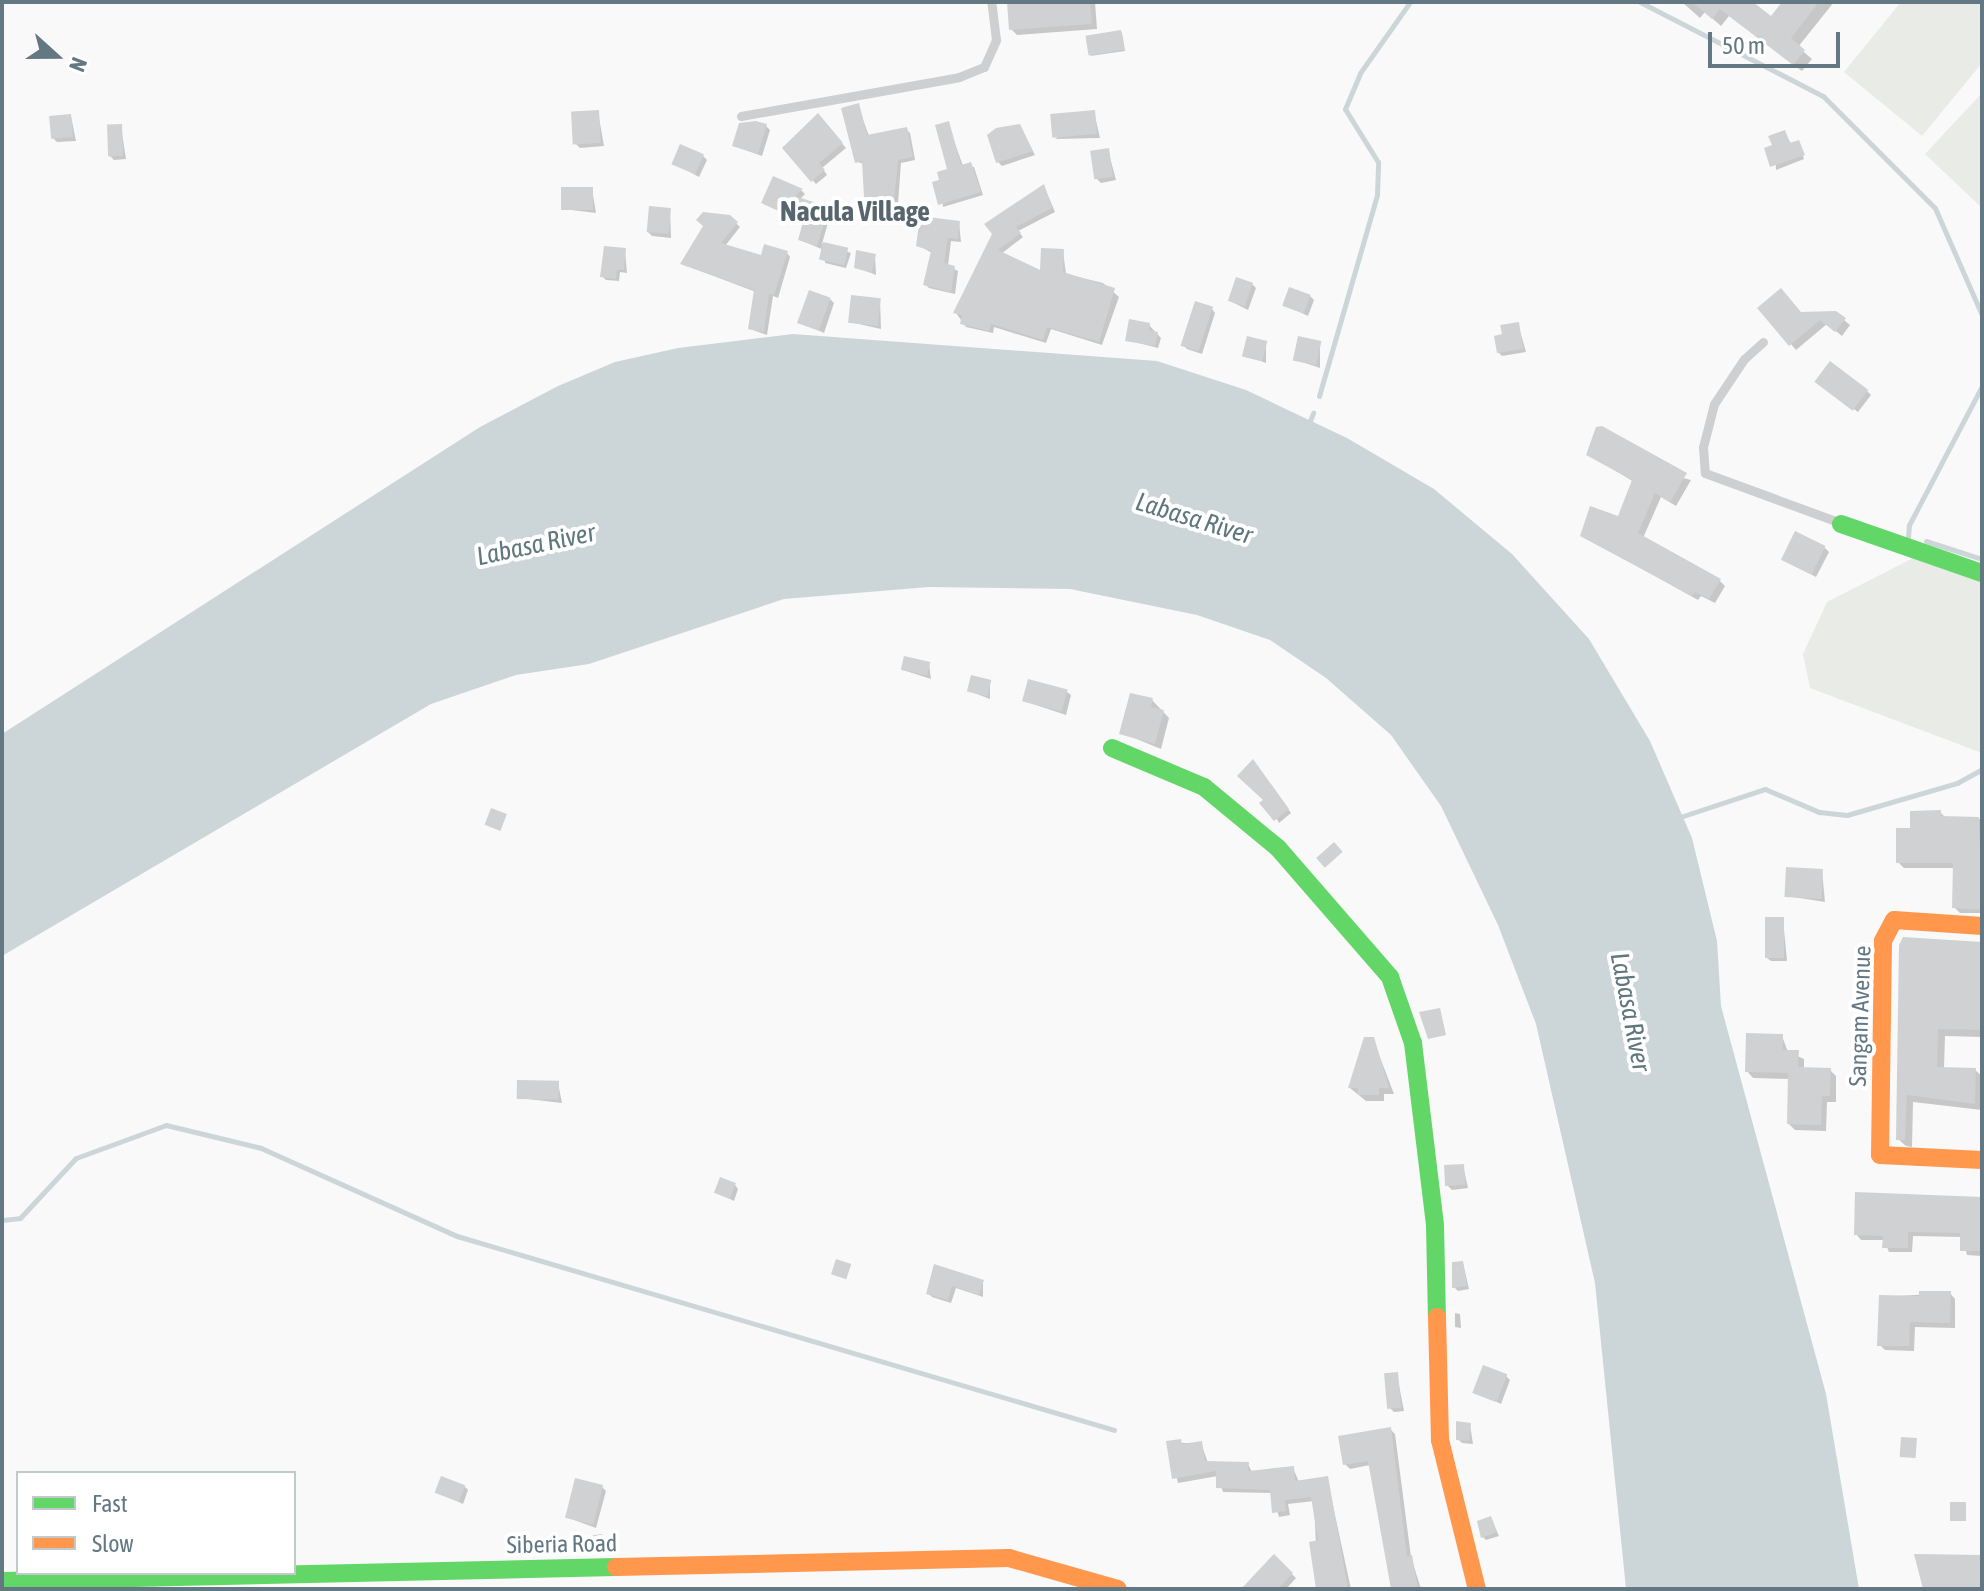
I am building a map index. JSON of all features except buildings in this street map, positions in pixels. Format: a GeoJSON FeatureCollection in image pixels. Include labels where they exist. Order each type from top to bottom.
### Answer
{"type":"FeatureCollection","features":[{"type":"Feature","properties":{"kind":"street"},"geometry":{"type":"LineString","coordinates":[[1841,524],[1982,573]]}},
{"type":"Feature","properties":{"kind":"street"},"geometry":{"type":"LineString","coordinates":[[1112,748],[1204,787],[1278,848],[1390,977],[1413,1043],[1435,1225],[1440,1440],[1477,1589]]}},
{"type":"Feature","properties":{"kind":"street","name":"Sangam Avenue"},"geometry":{"type":"LineString","coordinates":[[1982,926],[1894,920],[1883,941],[1880,1155],[1982,1160]]}},
{"type":"Feature","properties":{"kind":"street","name":"Siberia Road"},"geometry":{"type":"LineString","coordinates":[[296,1574],[1009,1558],[1118,1589]]}},
{"type":"Feature","properties":{"kind":"street","name":"Siberia Road"},"geometry":{"type":"LineString","coordinates":[[2,1581],[265,1575]]}},
{"type":"Feature","properties":{"kind":"lane"},"geometry":{"type":"LineString","coordinates":[[741,116],[959,77],[984,67],[996,40],[991,2]]}},
{"type":"Feature","properties":{"kind":"lane"},"geometry":{"type":"LineString","coordinates":[[1763,342],[1744,359],[1714,404],[1703,447],[1705,473],[1841,524]]}},
{"type":"Feature","properties":{"kind":"shaded area"},"geometry":{"type":"Polygon","coordinates":[[[1901,2],[1982,2],[1982,63],[1922,136],[1844,72],[1901,2]]]}},
{"type":"Feature","properties":{"kind":"shaded area"},"geometry":{"type":"Polygon","coordinates":[[[1982,93],[1982,208],[1925,154],[1982,93]]]}},
{"type":"Feature","properties":{"kind":"shaded area"},"geometry":{"type":"Polygon","coordinates":[[[1929,550],[1982,569],[1982,753],[1810,688],[1803,654],[1827,602],[1929,550]]]}},
{"type":"Feature","properties":{"kind":"water","name":"Labasa River"},"geometry":{"type":"Polygon","coordinates":[[[793,334],[1157,361],[1246,390],[1347,438],[1434,489],[1512,554],[1589,639],[1650,741],[1692,838],[1717,941],[1721,1006],[1826,1394],[1859,1589],[1626,1589],[1595,1283],[1536,1024],[1498,925],[1441,806],[1391,735],[1326,678],[1270,640],[1197,615],[1070,589],[929,587],[784,599],[589,664],[516,675],[431,704],[2,956],[2,734],[480,427],[558,386],[615,362],[678,348],[793,334]]]}},
{"type":"Feature","properties":{"kind":"waterway"},"geometry":{"type":"LineString","coordinates":[[1319,396],[1377,195],[1378,162],[1345,109],[1360,73],[1410,2]]}},
{"type":"Feature","properties":{"kind":"waterway"},"geometry":{"type":"LineString","coordinates":[[1640,2],[1823,96],[1935,208],[1982,315]]}},
{"type":"Feature","properties":{"kind":"waterway"},"geometry":{"type":"LineString","coordinates":[[1908,538],[1909,525],[1982,386]]}},
{"type":"Feature","properties":{"kind":"waterway"},"geometry":{"type":"LineString","coordinates":[[1310,421],[1313,413]]}},
{"type":"Feature","properties":{"kind":"waterway"},"geometry":{"type":"LineString","coordinates":[[1926,541],[1982,559]]}},
{"type":"Feature","properties":{"kind":"waterway"},"geometry":{"type":"LineString","coordinates":[[1677,818],[1765,789],[1819,812],[1847,815],[1957,783],[1982,769]]}},
{"type":"Feature","properties":{"kind":"waterway"},"geometry":{"type":"LineString","coordinates":[[2,1220],[20,1218],[76,1158],[166,1125],[261,1148],[457,1236],[1114,1430]]}},
{"type":"Feature","properties":{"kind":"traffic: fast"},"geometry":{"type":"LineString","coordinates":[[1841,524],[1982,573]]}},
{"type":"Feature","properties":{"kind":"traffic: fast"},"geometry":{"type":"LineString","coordinates":[[1112,748],[1204,787],[1278,848],[1390,977],[1413,1043],[1435,1225],[1437,1317]]}},
{"type":"Feature","properties":{"kind":"traffic: fast"},"geometry":{"type":"LineString","coordinates":[[296,1574],[616,1567]]}},
{"type":"Feature","properties":{"kind":"traffic: fast"},"geometry":{"type":"LineString","coordinates":[[2,1581],[265,1575]]}},
{"type":"Feature","properties":{"kind":"traffic: slow"},"geometry":{"type":"LineString","coordinates":[[1982,926],[1894,920],[1883,941],[1880,1155],[1982,1160]]}},
{"type":"Feature","properties":{"kind":"traffic: slow"},"geometry":{"type":"LineString","coordinates":[[1437,1317],[1440,1440],[1477,1589]]}},
{"type":"Feature","properties":{"kind":"traffic: slow"},"geometry":{"type":"LineString","coordinates":[[616,1567],[1009,1558],[1118,1589]]}},
{"type":"Feature","properties":{"kind":"district","name":"Nacula Village"},"geometry":{"type":"Point","coordinates":[855,211]}}]}
